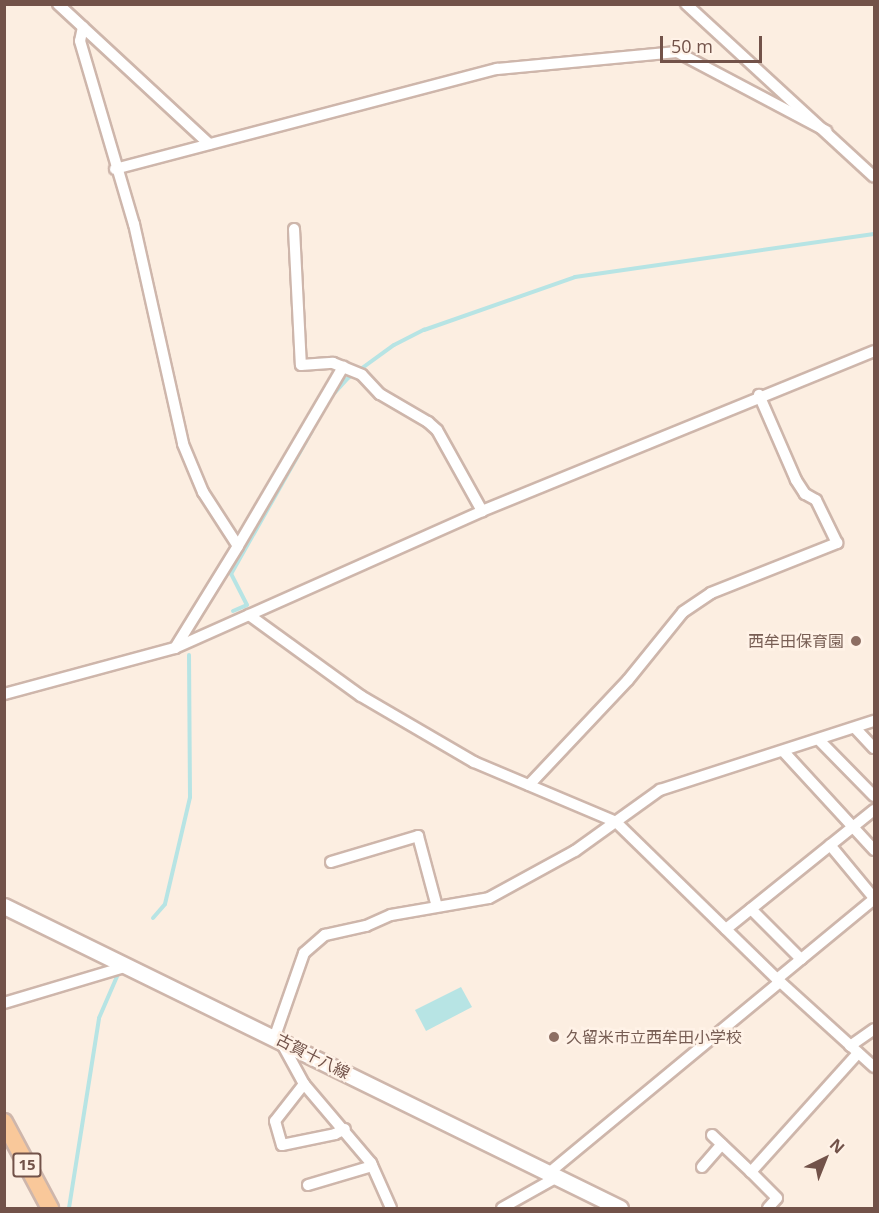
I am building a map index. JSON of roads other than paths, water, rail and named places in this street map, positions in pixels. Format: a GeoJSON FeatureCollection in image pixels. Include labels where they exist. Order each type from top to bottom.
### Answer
{"type":"FeatureCollection","features":[{"type":"Feature","properties":{"kind":"main road","name":"古賀十八線"},"geometry":{"type":"LineString","coordinates":[[4,906],[125,968],[277,1038],[555,1174],[615,1208]]}},
{"type":"Feature","properties":{"kind":"main road","name":"15"},"geometry":{"type":"LineString","coordinates":[[4,1122],[50,1209]]}},
{"type":"Feature","properties":{"kind":"street"},"geometry":{"type":"LineString","coordinates":[[58,4],[209,144]]}},
{"type":"Feature","properties":{"kind":"street"},"geometry":{"type":"LineString","coordinates":[[686,4],[874,177]]}},
{"type":"Feature","properties":{"kind":"street"},"geometry":{"type":"LineString","coordinates":[[82,27],[80,41],[114,169],[134,224],[183,444],[203,492],[238,546]]}},
{"type":"Feature","properties":{"kind":"street"},"geometry":{"type":"LineString","coordinates":[[114,169],[497,69],[677,52],[826,131]]}},
{"type":"Feature","properties":{"kind":"street"},"geometry":{"type":"LineString","coordinates":[[294,229],[301,364],[333,363],[362,375],[380,394],[437,430],[482,510]]}},
{"type":"Feature","properties":{"kind":"street"},"geometry":{"type":"LineString","coordinates":[[4,694],[175,648],[482,510],[759,395],[874,351]]}},
{"type":"Feature","properties":{"kind":"street"},"geometry":{"type":"LineString","coordinates":[[175,648],[343,367]]}},
{"type":"Feature","properties":{"kind":"street"},"geometry":{"type":"LineString","coordinates":[[529,785],[628,680],[683,612],[711,593],[837,543],[816,500],[805,494],[796,480],[759,395]]}},
{"type":"Feature","properties":{"kind":"street"},"geometry":{"type":"LineString","coordinates":[[249,615],[361,696],[474,762],[616,822],[778,980],[874,1067]]}},
{"type":"Feature","properties":{"kind":"street"},"geometry":{"type":"LineString","coordinates":[[391,1209],[372,1166],[345,1129],[304,1084],[277,1038],[304,953],[325,934],[366,926],[391,915],[489,898],[517,885],[616,822],[660,790],[820,741],[874,721]]}},
{"type":"Feature","properties":{"kind":"street"},"geometry":{"type":"LineString","coordinates":[[856,729],[874,748]]}},
{"type":"Feature","properties":{"kind":"street"},"geometry":{"type":"LineString","coordinates":[[820,741],[874,796]]}},
{"type":"Feature","properties":{"kind":"street"},"geometry":{"type":"LineString","coordinates":[[784,752],[874,850]]}},
{"type":"Feature","properties":{"kind":"street"},"geometry":{"type":"LineString","coordinates":[[726,929],[874,810]]}},
{"type":"Feature","properties":{"kind":"street"},"geometry":{"type":"LineString","coordinates":[[331,862],[418,836],[437,907]]}},
{"type":"Feature","properties":{"kind":"street"},"geometry":{"type":"LineString","coordinates":[[502,1209],[555,1174],[874,898],[830,845]]}},
{"type":"Feature","properties":{"kind":"street"},"geometry":{"type":"LineString","coordinates":[[751,909],[801,959]]}},
{"type":"Feature","properties":{"kind":"street"},"geometry":{"type":"LineString","coordinates":[[4,1004],[125,968]]}},
{"type":"Feature","properties":{"kind":"street"},"geometry":{"type":"LineString","coordinates":[[752,1172],[874,1029]]}},
{"type":"Feature","properties":{"kind":"street"},"geometry":{"type":"LineString","coordinates":[[304,1084],[275,1121],[282,1145],[335,1134],[345,1129]]}},
{"type":"Feature","properties":{"kind":"street"},"geometry":{"type":"LineString","coordinates":[[712,1135],[777,1198],[768,1209]]}},
{"type":"Feature","properties":{"kind":"street"},"geometry":{"type":"LineString","coordinates":[[702,1167],[722,1144]]}},
{"type":"Feature","properties":{"kind":"street"},"geometry":{"type":"LineString","coordinates":[[308,1185],[372,1166]]}},
{"type":"Feature","properties":{"kind":"water"},"geometry":{"type":"Polygon","coordinates":[[[461,987],[472,1007],[426,1031],[415,1010],[461,987]]]}},
{"type":"Feature","properties":{"kind":"waterway"},"geometry":{"type":"LineString","coordinates":[[330,398],[347,379],[394,345],[424,330],[575,277],[874,234]]}},
{"type":"Feature","properties":{"kind":"waterway"},"geometry":{"type":"LineString","coordinates":[[233,611],[247,605],[231,574],[312,431]]}},
{"type":"Feature","properties":{"kind":"waterway"},"geometry":{"type":"LineString","coordinates":[[153,918],[165,904],[190,797],[189,655]]}},
{"type":"Feature","properties":{"kind":"waterway"},"geometry":{"type":"LineString","coordinates":[[69,1208],[99,1018],[118,974]]}},
{"type":"Feature","properties":{"kind":"place","name":"西牟田保育園"},"geometry":{"type":"Point","coordinates":[856,641]}},
{"type":"Feature","properties":{"kind":"place","name":"久留米市立西牟田小学校"},"geometry":{"type":"Point","coordinates":[554,1037]}}]}
